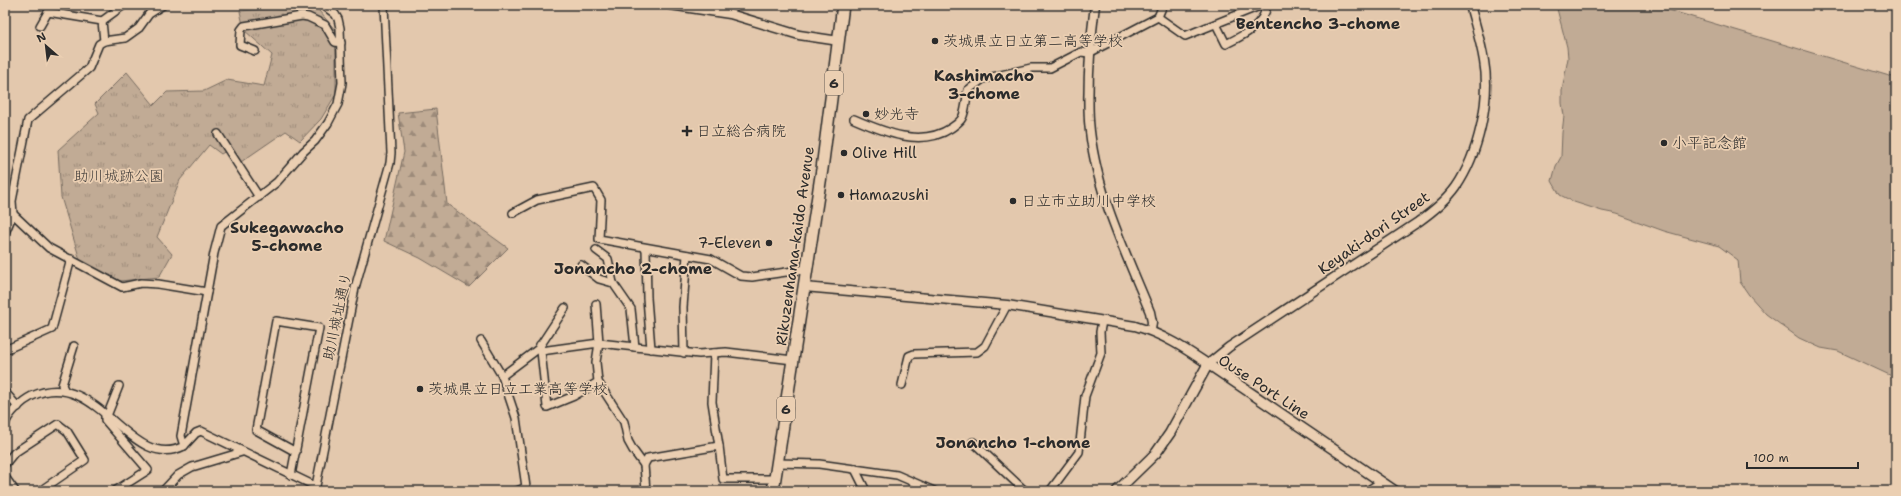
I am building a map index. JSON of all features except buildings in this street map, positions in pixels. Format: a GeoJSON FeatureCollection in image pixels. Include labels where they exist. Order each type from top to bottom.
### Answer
{"type":"FeatureCollection","features":[{"type":"Feature","properties":{"kind":"highway","name":"Rikuzenhama-kaido Avenue"},"geometry":{"type":"LineString","coordinates":[[773,491],[807,269],[843,5]]}},
{"type":"Feature","properties":{"kind":"main road","name":"Ouse Port Line"},"geometry":{"type":"LineString","coordinates":[[1117,491],[1156,453],[1170,433],[1208,364],[1395,491]]}},
{"type":"Feature","properties":{"kind":"street"},"geometry":{"type":"LineString","coordinates":[[40,26],[48,12],[102,22],[124,5]]}},
{"type":"Feature","properties":{"kind":"street"},"geometry":{"type":"LineString","coordinates":[[5,233],[13,214],[12,201],[28,120],[89,68],[99,44],[104,41],[124,38],[139,28],[149,14],[163,5]]}},
{"type":"Feature","properties":{"kind":"street"},"geometry":{"type":"LineString","coordinates":[[184,446],[181,436],[181,428],[216,241],[221,226],[277,182],[303,152],[315,141],[328,123],[338,104],[342,83],[341,42],[338,19],[323,5]]}},
{"type":"Feature","properties":{"kind":"street","name":"助川城址通り"},"geometry":{"type":"LineString","coordinates":[[315,489],[355,288],[390,163],[391,153],[384,5]]}},
{"type":"Feature","properties":{"kind":"street"},"geometry":{"type":"LineString","coordinates":[[670,5],[730,14],[799,35],[839,41]]}},
{"type":"Feature","properties":{"kind":"street"},"geometry":{"type":"LineString","coordinates":[[1095,5],[1089,53],[1089,122],[1101,181],[1118,234],[1150,312],[1152,322],[1151,330]]}},
{"type":"Feature","properties":{"kind":"street"},"geometry":{"type":"LineString","coordinates":[[854,119],[895,134],[924,138],[945,132],[959,122],[963,116],[968,90],[983,79],[1031,68],[1050,68],[1081,52],[1089,53],[1158,16],[1163,5]]}},
{"type":"Feature","properties":{"kind":"street"},"geometry":{"type":"LineString","coordinates":[[1216,24],[1226,44],[1248,32],[1266,12],[1267,5]]}},
{"type":"Feature","properties":{"kind":"street","name":"Keyaki-dori Street"},"geometry":{"type":"LineString","coordinates":[[1208,364],[1229,346],[1418,222],[1445,200],[1456,187],[1473,154],[1485,103],[1486,89],[1484,62],[1470,5]]}},
{"type":"Feature","properties":{"kind":"street"},"geometry":{"type":"LineString","coordinates":[[1158,16],[1185,36],[1259,6]]}},
{"type":"Feature","properties":{"kind":"street"},"geometry":{"type":"LineString","coordinates":[[255,51],[240,45],[241,30],[244,26],[302,16],[322,22],[335,42],[341,42]]}},
{"type":"Feature","properties":{"kind":"street"},"geometry":{"type":"LineString","coordinates":[[102,22],[104,41]]}},
{"type":"Feature","properties":{"kind":"street"},"geometry":{"type":"LineString","coordinates":[[218,134],[259,197]]}},
{"type":"Feature","properties":{"kind":"street"},"geometry":{"type":"LineString","coordinates":[[513,213],[537,200],[594,188],[601,200],[599,239],[711,259],[742,276],[752,277],[807,269]]}},
{"type":"Feature","properties":{"kind":"street"},"geometry":{"type":"LineString","coordinates":[[13,214],[49,248],[122,287],[141,283],[158,284],[207,292]]}},
{"type":"Feature","properties":{"kind":"street"},"geometry":{"type":"LineString","coordinates":[[646,248],[647,298],[651,349]]}},
{"type":"Feature","properties":{"kind":"street"},"geometry":{"type":"LineString","coordinates":[[596,250],[608,259],[613,282],[630,309],[635,347]]}},
{"type":"Feature","properties":{"kind":"street"},"geometry":{"type":"LineString","coordinates":[[684,352],[683,307],[687,255]]}},
{"type":"Feature","properties":{"kind":"street"},"geometry":{"type":"LineString","coordinates":[[5,350],[52,329],[71,259]]}},
{"type":"Feature","properties":{"kind":"street"},"geometry":{"type":"LineString","coordinates":[[581,265],[599,279],[613,282]]}},
{"type":"Feature","properties":{"kind":"street"},"geometry":{"type":"LineString","coordinates":[[804,287],[1007,304],[1151,330],[1170,339],[1208,364]]}},
{"type":"Feature","properties":{"kind":"street"},"geometry":{"type":"LineString","coordinates":[[596,304],[599,343],[596,362],[598,382],[624,422],[628,441],[644,465],[646,491]]}},
{"type":"Feature","properties":{"kind":"street"},"geometry":{"type":"LineString","coordinates":[[902,385],[909,356],[914,354],[978,352],[985,346],[1007,304]]}},
{"type":"Feature","properties":{"kind":"street"},"geometry":{"type":"LineString","coordinates":[[502,376],[541,348],[565,308]]}},
{"type":"Feature","properties":{"kind":"street"},"geometry":{"type":"LineString","coordinates":[[291,475],[296,452],[319,328],[276,321],[256,430],[296,452]]}},
{"type":"Feature","properties":{"kind":"street"},"geometry":{"type":"LineString","coordinates":[[1050,491],[1079,452],[1085,396],[1101,353],[1100,332],[1102,321]]}},
{"type":"Feature","properties":{"kind":"street"},"geometry":{"type":"LineString","coordinates":[[481,341],[502,376],[516,418],[526,487],[517,491]]}},
{"type":"Feature","properties":{"kind":"street"},"geometry":{"type":"LineString","coordinates":[[541,348],[599,343],[699,354],[726,352],[793,360]]}},
{"type":"Feature","properties":{"kind":"street"},"geometry":{"type":"LineString","coordinates":[[65,391],[62,385],[74,346]]}},
{"type":"Feature","properties":{"kind":"street"},"geometry":{"type":"LineString","coordinates":[[541,348],[547,407],[574,396],[598,382]]}},
{"type":"Feature","properties":{"kind":"street"},"geometry":{"type":"LineString","coordinates":[[714,353],[712,402],[723,479],[775,478]]}},
{"type":"Feature","properties":{"kind":"street"},"geometry":{"type":"LineString","coordinates":[[115,491],[148,470],[105,420],[119,386]]}},
{"type":"Feature","properties":{"kind":"street"},"geometry":{"type":"LineString","coordinates":[[5,424],[7,418],[26,399],[40,393],[65,391],[81,396],[134,438],[147,446],[164,451],[178,449],[184,446],[196,432],[201,431],[291,475],[315,489]]}},
{"type":"Feature","properties":{"kind":"street"},"geometry":{"type":"LineString","coordinates":[[5,392],[18,407]]}},
{"type":"Feature","properties":{"kind":"street"},"geometry":{"type":"LineString","coordinates":[[5,464],[14,453],[58,424],[67,430],[85,460],[40,491]]}},
{"type":"Feature","properties":{"kind":"street"},"geometry":{"type":"LineString","coordinates":[[973,442],[1025,491]]}},
{"type":"Feature","properties":{"kind":"street"},"geometry":{"type":"LineString","coordinates":[[644,465],[648,458],[659,455],[719,446]]}},
{"type":"Feature","properties":{"kind":"street"},"geometry":{"type":"LineString","coordinates":[[163,491],[178,475],[192,467],[242,452]]}},
{"type":"Feature","properties":{"kind":"street"},"geometry":{"type":"LineString","coordinates":[[777,463],[818,464],[897,475],[934,491]]}},
{"type":"Feature","properties":{"kind":"street"},"geometry":{"type":"LineString","coordinates":[[855,469],[866,491]]}},
{"type":"Feature","properties":{"kind":"street"},"geometry":{"type":"LineString","coordinates":[[5,476],[15,491]]}},
{"type":"Feature","properties":{"kind":"street"},"geometry":{"type":"LineString","coordinates":[[1367,491],[1381,482]]}},
{"type":"Feature","properties":{"kind":"green space","name":"助川城跡公園"},"geometry":{"type":"Polygon","coordinates":[[[314,5],[336,31],[336,94],[321,119],[300,141],[286,131],[235,166],[226,151],[221,154],[209,145],[180,180],[157,237],[172,254],[159,277],[120,281],[80,260],[61,197],[58,150],[99,113],[95,104],[127,72],[154,105],[167,92],[204,91],[227,80],[264,86],[272,55],[244,30],[240,11],[314,5]]]}},
{"type":"Feature","properties":{"kind":"green space"},"geometry":{"type":"Polygon","coordinates":[[[1556,5],[1652,5],[1896,78],[1896,378],[1838,351],[1821,348],[1799,338],[1766,314],[1749,295],[1740,282],[1738,260],[1719,246],[1664,231],[1617,214],[1574,202],[1560,195],[1552,181],[1556,166],[1561,157],[1564,116],[1562,91],[1568,58],[1567,47],[1556,5]]]}},
{"type":"Feature","properties":{"kind":"green space"},"geometry":{"type":"Polygon","coordinates":[[[436,109],[447,204],[508,248],[469,287],[420,258],[384,241],[404,152],[398,113],[436,109]]]}},
{"type":"Feature","properties":{"kind":"place","name":"茨城県立日立第二高等学校"},"geometry":{"type":"Point","coordinates":[935,41]}},
{"type":"Feature","properties":{"kind":"place","name":"妙光寺"},"geometry":{"type":"Point","coordinates":[866,114]}},
{"type":"Feature","properties":{"kind":"place","name":"日立総合病院"},"geometry":{"type":"Point","coordinates":[687,131]}},
{"type":"Feature","properties":{"kind":"place","name":"小平記念館"},"geometry":{"type":"Point","coordinates":[1664,143]}},
{"type":"Feature","properties":{"kind":"place","name":"Olive Hill"},"geometry":{"type":"Point","coordinates":[844,153]}},
{"type":"Feature","properties":{"kind":"place","name":"Hamazushi"},"geometry":{"type":"Point","coordinates":[841,195]}},
{"type":"Feature","properties":{"kind":"place","name":"日立市立助川中学校"},"geometry":{"type":"Point","coordinates":[1013,201]}},
{"type":"Feature","properties":{"kind":"place","name":"7-Eleven"},"geometry":{"type":"Point","coordinates":[769,243]}},
{"type":"Feature","properties":{"kind":"place","name":"茨城県立日立工業高等学校"},"geometry":{"type":"Point","coordinates":[420,389]}},
{"type":"Feature","properties":{"kind":"district","name":"Bentencho 3-chome"},"geometry":{"type":"Point","coordinates":[1318,23]}},
{"type":"Feature","properties":{"kind":"district","name":"Kashimacho 3-chome"},"geometry":{"type":"Point","coordinates":[984,84]}},
{"type":"Feature","properties":{"kind":"district","name":"Sukegawacho 5-chome"},"geometry":{"type":"Point","coordinates":[287,236]}},
{"type":"Feature","properties":{"kind":"district","name":"Jonancho 2-chome"},"geometry":{"type":"Point","coordinates":[633,268]}},
{"type":"Feature","properties":{"kind":"district","name":"Jonancho 1-chome"},"geometry":{"type":"Point","coordinates":[1013,442]}}]}
